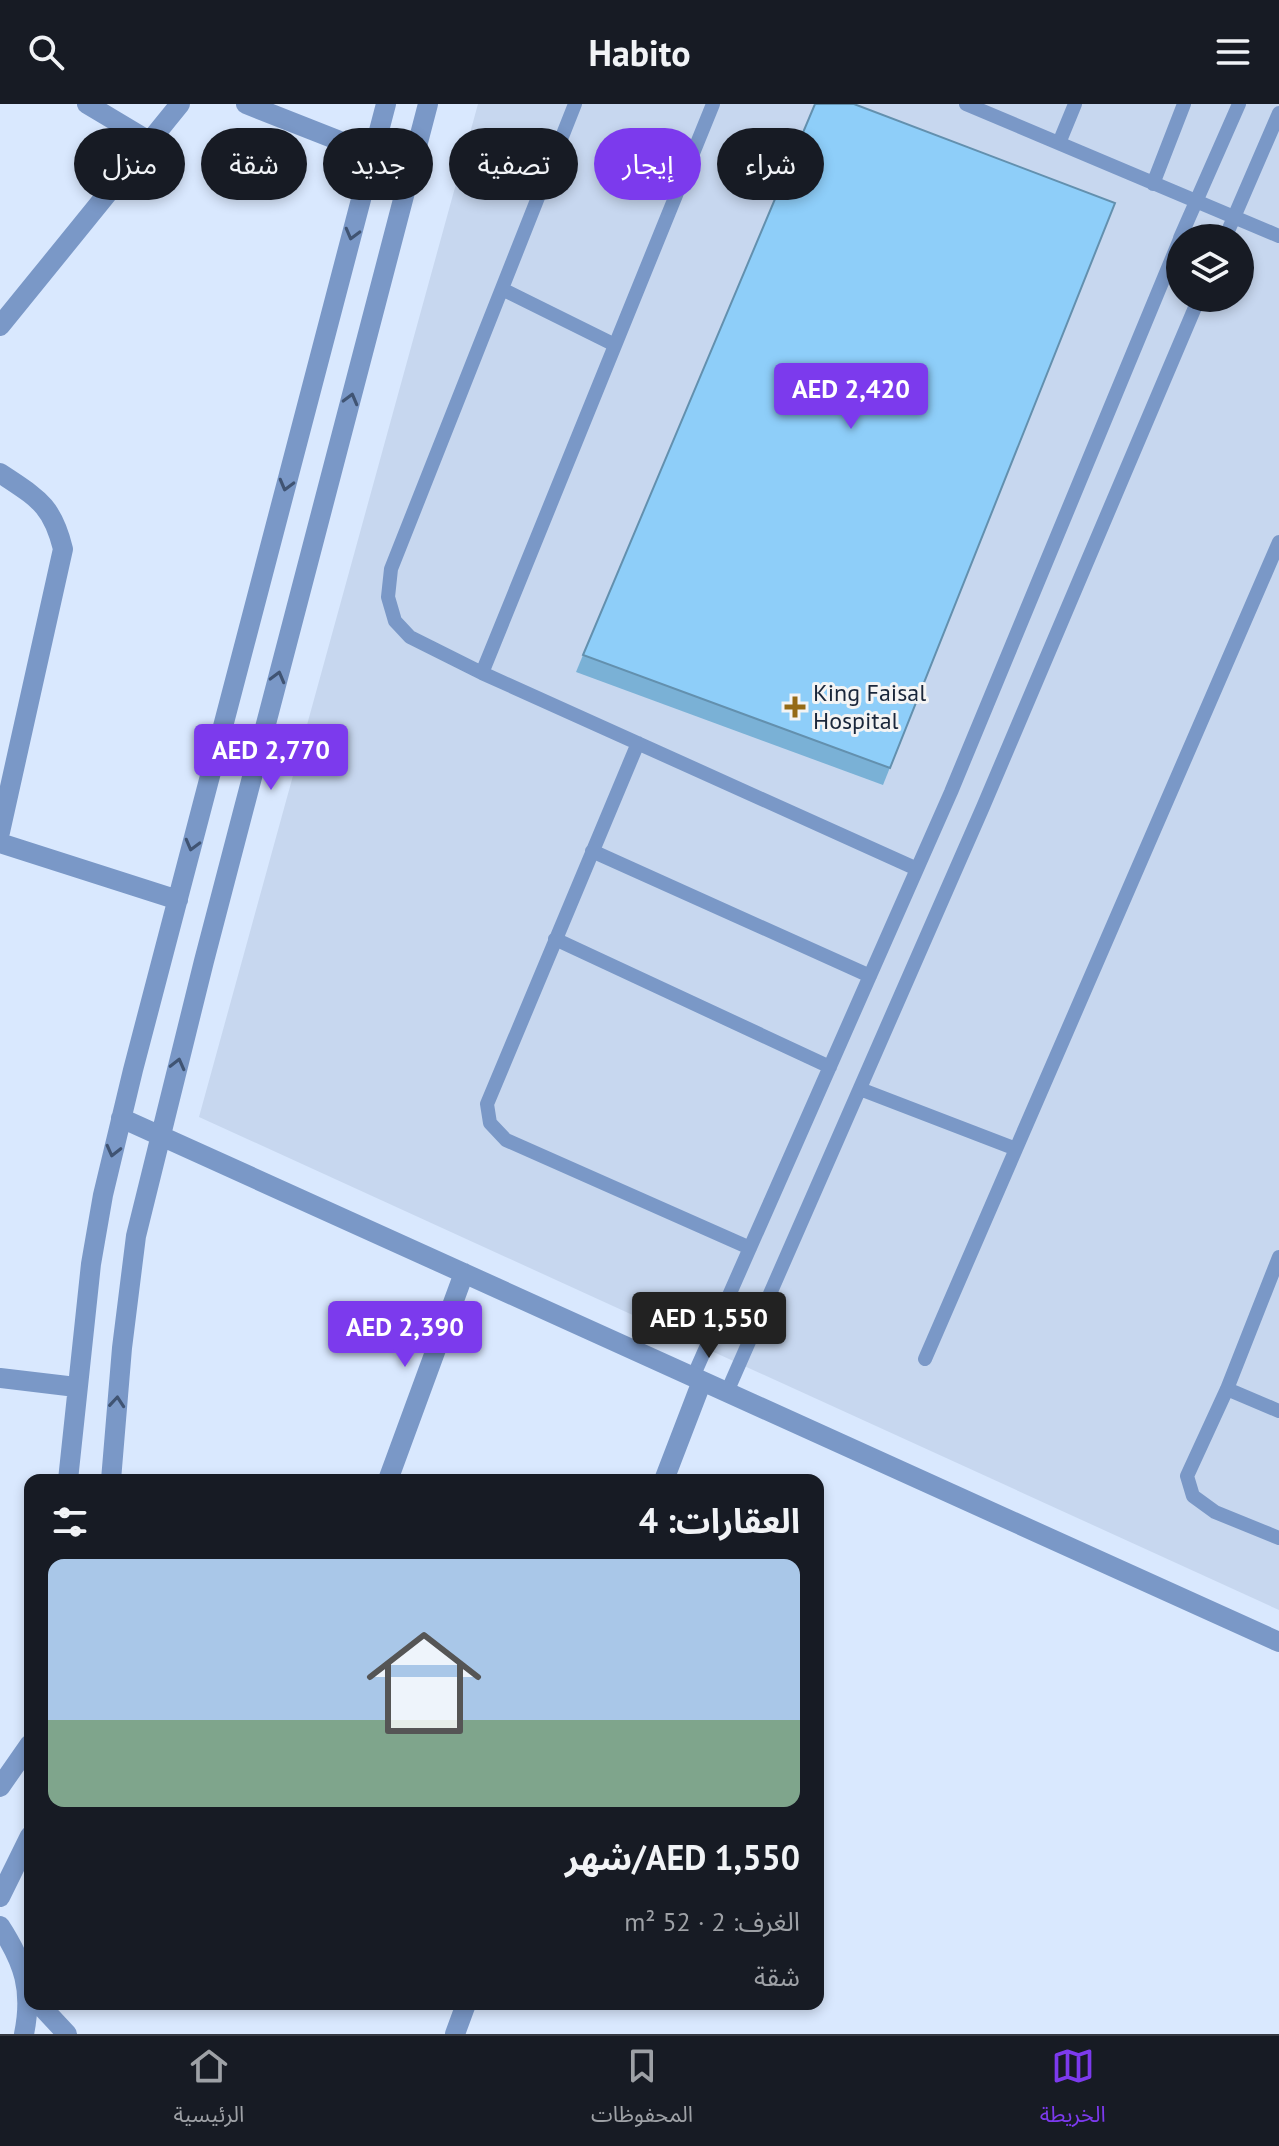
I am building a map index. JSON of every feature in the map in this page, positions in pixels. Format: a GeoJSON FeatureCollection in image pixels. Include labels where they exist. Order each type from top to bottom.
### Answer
{"type":"FeatureCollection","features":[{"type":"Feature","properties":{"kind":"street"},"geometry":{"type":"LineString","coordinates":[[87,104],[127,128]]}},
{"type":"Feature","properties":{"kind":"street"},"geometry":{"type":"LineString","coordinates":[[160,128],[180,104]]}},
{"type":"Feature","properties":{"kind":"street"},"geometry":{"type":"LineString","coordinates":[[246,104],[323,134]]}},
{"type":"Feature","properties":{"kind":"street"},"geometry":{"type":"LineString","coordinates":[[380,128],[386,104]]}},
{"type":"Feature","properties":{"kind":"street"},"geometry":{"type":"LineString","coordinates":[[112,1474],[122,1348],[136,1236],[428,104]]}},
{"type":"Feature","properties":{"kind":"street"},"geometry":{"type":"LineString","coordinates":[[0,326],[101,200]]}},
{"type":"Feature","properties":{"kind":"street"},"geometry":{"type":"LineString","coordinates":[[69,1474],[91,1264],[103,1195],[361,200]]}},
{"type":"Feature","properties":{"kind":"street"},"geometry":{"type":"LineString","coordinates":[[0,473],[35,497],[56,521],[63,549],[0,832]]}},
{"type":"Feature","properties":{"kind":"street"},"geometry":{"type":"LineString","coordinates":[[0,843],[178,900]]}},
{"type":"Feature","properties":{"kind":"street"},"geometry":{"type":"LineString","coordinates":[[121,1118],[1279,1642]]}},
{"type":"Feature","properties":{"kind":"street"},"geometry":{"type":"LineString","coordinates":[[390,1474],[464,1273]]}},
{"type":"Feature","properties":{"kind":"street"},"geometry":{"type":"LineString","coordinates":[[0,1378],[76,1387]]}},
{"type":"Feature","properties":{"kind":"street"},"geometry":{"type":"LineString","coordinates":[[666,1474],[698,1379]]}},
{"type":"Feature","properties":{"kind":"street"},"geometry":{"type":"LineString","coordinates":[[3,1780],[24,1752]]}},
{"type":"Feature","properties":{"kind":"street"},"geometry":{"type":"LineString","coordinates":[[0,1897],[24,1848]]}},
{"type":"Feature","properties":{"kind":"street"},"geometry":{"type":"LineString","coordinates":[[0,1926],[17,1953],[24,1975]]}},
{"type":"Feature","properties":{"kind":"street"},"geometry":{"type":"LineString","coordinates":[[24,2034],[28,2010]]}},
{"type":"Feature","properties":{"kind":"street"},"geometry":{"type":"LineString","coordinates":[[45,2010],[67,2034]]}},
{"type":"Feature","properties":{"kind":"street"},"geometry":{"type":"LineString","coordinates":[[455,2034],[464,2010]]}},
{"type":"Feature","properties":{"kind":"lane"},"geometry":{"type":"LineString","coordinates":[[575,104],[391,569],[388,597],[395,621],[410,637],[482,673],[917,869]]}},
{"type":"Feature","properties":{"kind":"lane"},"geometry":{"type":"LineString","coordinates":[[482,673],[713,104]]}},
{"type":"Feature","properties":{"kind":"lane"},"geometry":{"type":"LineString","coordinates":[[966,104],[1279,236]]}},
{"type":"Feature","properties":{"kind":"lane"},"geometry":{"type":"LineString","coordinates":[[1059,143],[1075,104]]}},
{"type":"Feature","properties":{"kind":"lane"},"geometry":{"type":"LineString","coordinates":[[1153,184],[1184,104]]}},
{"type":"Feature","properties":{"kind":"lane"},"geometry":{"type":"LineString","coordinates":[[1186,224],[1239,104]]}},
{"type":"Feature","properties":{"kind":"lane"},"geometry":{"type":"LineString","coordinates":[[1231,224],[1279,113]]}},
{"type":"Feature","properties":{"kind":"lane"},"geometry":{"type":"LineString","coordinates":[[698,1379],[750,1248],[917,869],[1166,272]]}},
{"type":"Feature","properties":{"kind":"lane"},"geometry":{"type":"LineString","coordinates":[[502,289],[615,345]]}},
{"type":"Feature","properties":{"kind":"lane"},"geometry":{"type":"LineString","coordinates":[[727,1392],[1193,312]]}},
{"type":"Feature","properties":{"kind":"lane"},"geometry":{"type":"LineString","coordinates":[[925,1359],[1279,542]]}},
{"type":"Feature","properties":{"kind":"lane"},"geometry":{"type":"LineString","coordinates":[[638,743],[487,1104],[490,1123],[506,1140],[750,1248]]}},
{"type":"Feature","properties":{"kind":"lane"},"geometry":{"type":"LineString","coordinates":[[592,851],[870,976]]}},
{"type":"Feature","properties":{"kind":"lane"},"geometry":{"type":"LineString","coordinates":[[555,939],[830,1067]]}},
{"type":"Feature","properties":{"kind":"lane"},"geometry":{"type":"LineString","coordinates":[[860,1089],[1016,1149]]}},
{"type":"Feature","properties":{"kind":"lane"},"geometry":{"type":"LineString","coordinates":[[1279,1257],[1227,1389],[1187,1476],[1193,1496],[1215,1512],[1279,1538]]}},
{"type":"Feature","properties":{"kind":"lane"},"geometry":{"type":"LineString","coordinates":[[1227,1389],[1279,1411]]}},
{"type":"Feature","properties":{"kind":"shaded area","name":"King Faisal Hospital"},"geometry":{"type":"Polygon","coordinates":[[[478,104],[1279,104],[1279,1610],[199,1117],[452,200],[578,200],[578,128],[471,128],[478,104]]]}},
{"type":"Feature","properties":{"kind":"building"},"geometry":{"type":"Polygon","coordinates":[[[815,104],[854,104],[1115,203],[890,768],[583,655],[775,200],[824,200],[824,128],[805,128],[815,104]]]}},
{"type":"Feature","properties":{"kind":"place","name":"King Faisal Hospital"},"geometry":{"type":"Point","coordinates":[795,707]}}]}
